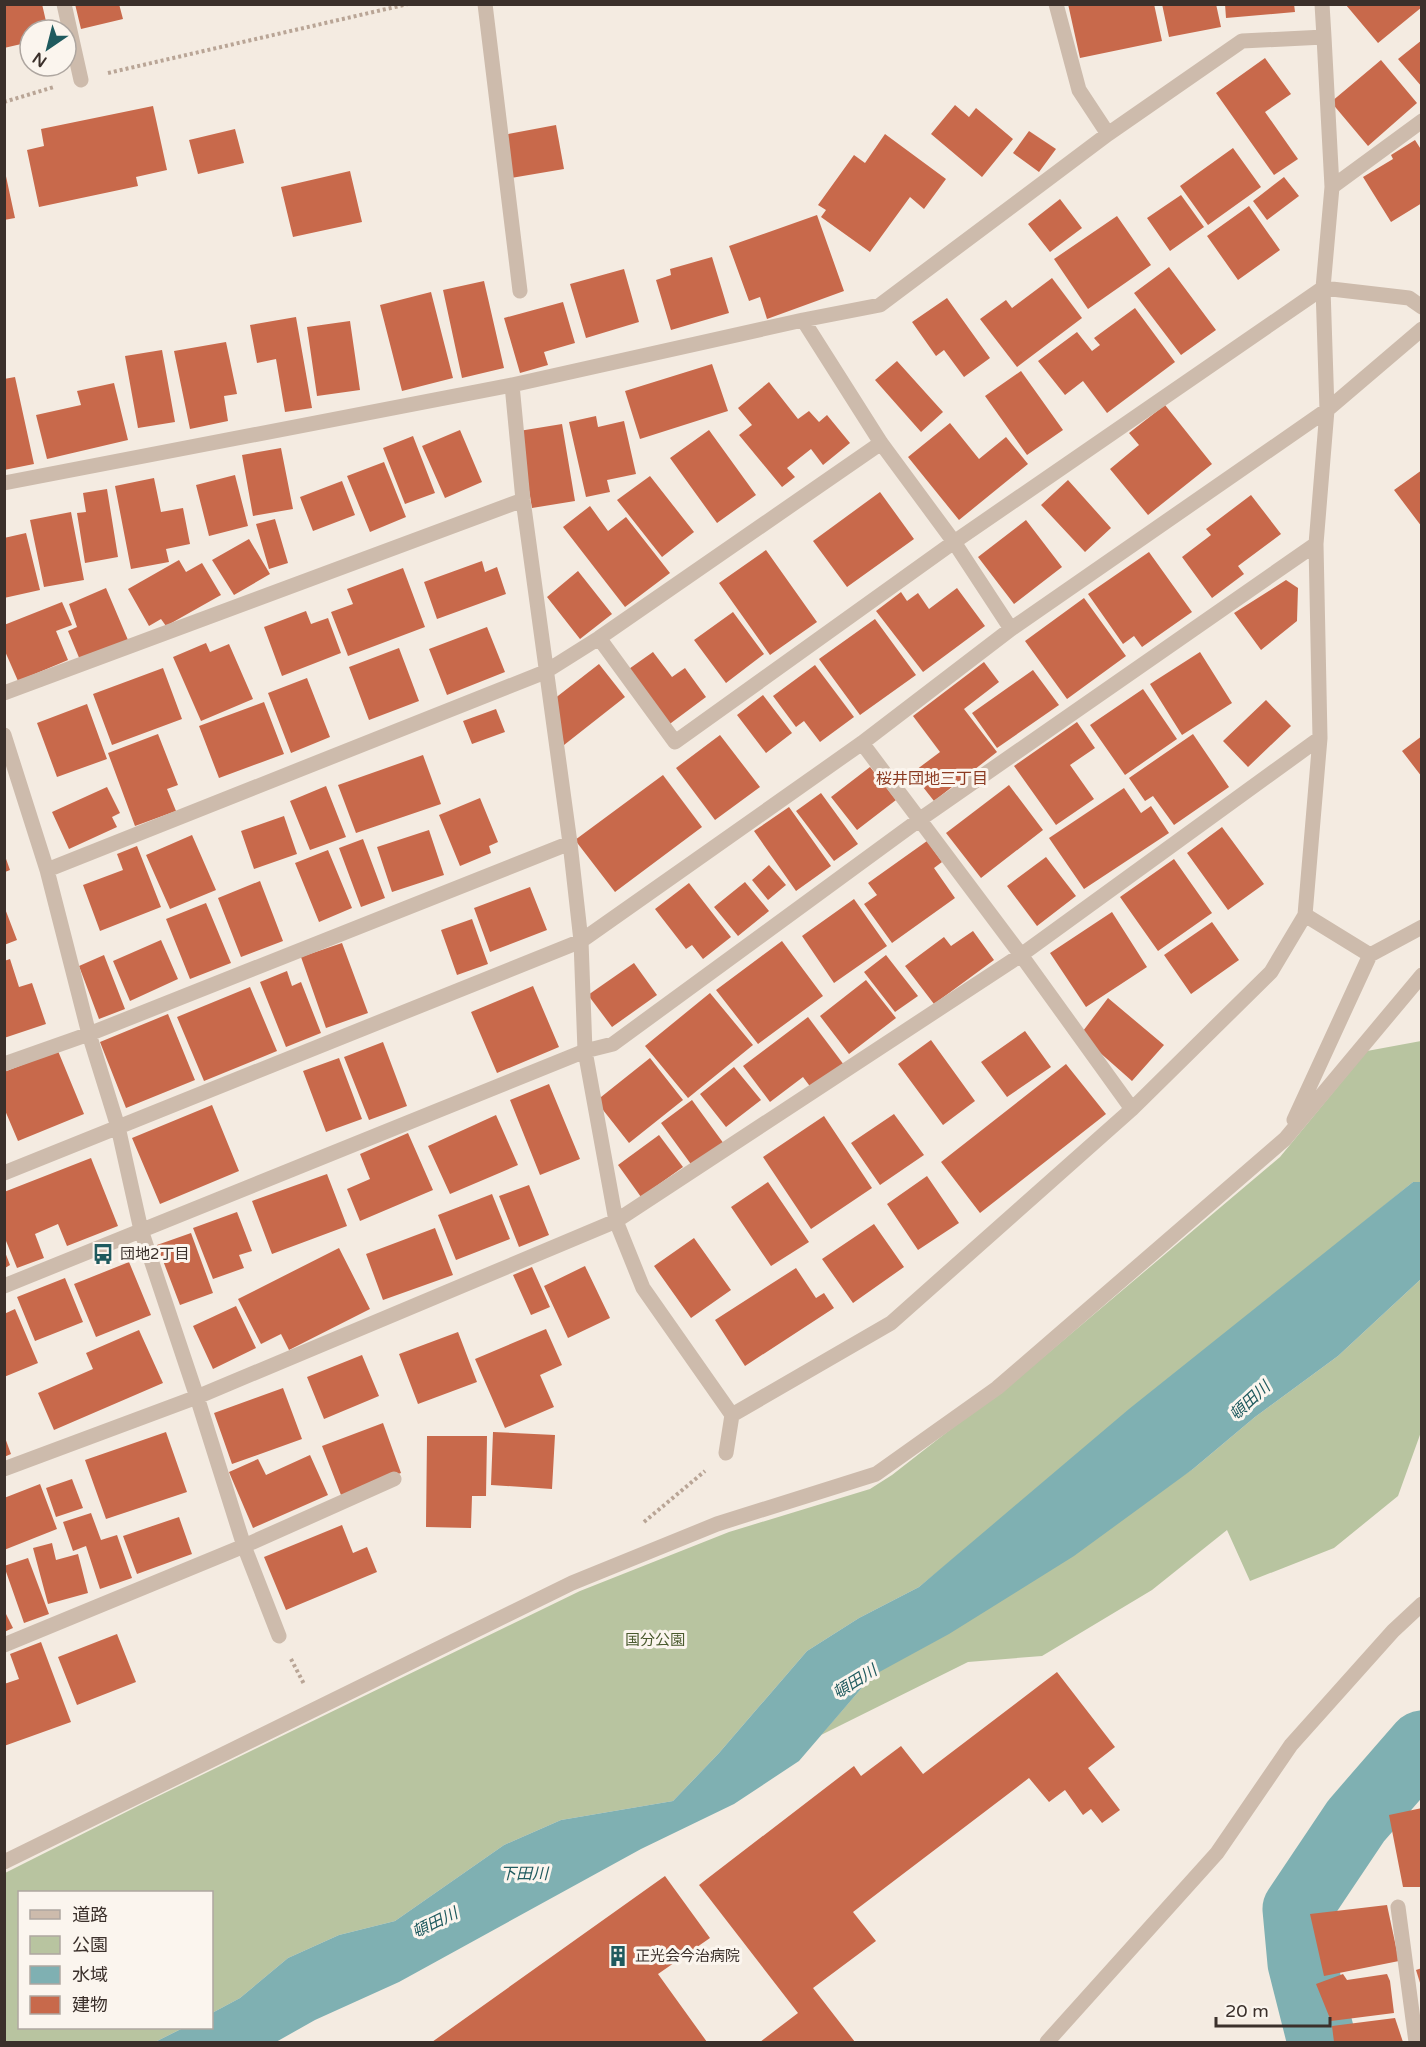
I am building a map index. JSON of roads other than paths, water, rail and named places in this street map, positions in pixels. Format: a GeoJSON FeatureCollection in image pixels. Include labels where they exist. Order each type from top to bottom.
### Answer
{"type":"FeatureCollection","features":[{"type":"Feature","properties":{"kind":"street"},"geometry":{"type":"LineString","coordinates":[[64,4],[81,80]]}},
{"type":"Feature","properties":{"kind":"street"},"geometry":{"type":"LineString","coordinates":[[485,4],[520,291]]}},
{"type":"Feature","properties":{"kind":"street"},"geometry":{"type":"LineString","coordinates":[[1056,4],[1079,90],[1108,134]]}},
{"type":"Feature","properties":{"kind":"street"},"geometry":{"type":"LineString","coordinates":[[732,1415],[891,1323],[1132,1109],[1271,972],[1305,915],[1320,738],[1316,544],[1327,410],[1323,288],[1332,187],[1322,4]]}},
{"type":"Feature","properties":{"kind":"street"},"geometry":{"type":"LineString","coordinates":[[4,483],[513,385],[880,304],[1108,134],[1242,41],[1324,37]]}},
{"type":"Feature","properties":{"kind":"street"},"geometry":{"type":"LineString","coordinates":[[1332,187],[1422,121]]}},
{"type":"Feature","properties":{"kind":"street"},"geometry":{"type":"LineString","coordinates":[[599,639],[675,742],[954,542],[1323,288],[1409,298],[1422,307]]}},
{"type":"Feature","properties":{"kind":"street"},"geometry":{"type":"LineString","coordinates":[[803,320],[881,443],[954,542],[1011,629]]}},
{"type":"Feature","properties":{"kind":"street"},"geometry":{"type":"LineString","coordinates":[[4,1173],[581,941],[862,743],[1011,629],[1327,410],[1422,329]]}},
{"type":"Feature","properties":{"kind":"street"},"geometry":{"type":"LineString","coordinates":[[513,385],[523,500],[570,843],[581,941],[585,1051],[616,1221],[643,1288],[732,1415],[726,1453]]}},
{"type":"Feature","properties":{"kind":"street"},"geometry":{"type":"LineString","coordinates":[[47,870],[546,672],[599,639],[881,443]]}},
{"type":"Feature","properties":{"kind":"street"},"geometry":{"type":"LineString","coordinates":[[4,693],[523,500]]}},
{"type":"Feature","properties":{"kind":"street"},"geometry":{"type":"LineString","coordinates":[[4,1286],[585,1051],[613,1044],[919,820],[1316,544]]}},
{"type":"Feature","properties":{"kind":"street"},"geometry":{"type":"LineString","coordinates":[[4,735],[47,870],[89,1034],[118,1127],[141,1230],[244,1546],[279,1636]]}},
{"type":"Feature","properties":{"kind":"street"},"geometry":{"type":"LineString","coordinates":[[4,1469],[197,1397],[616,1221],[1021,955],[1320,738]]}},
{"type":"Feature","properties":{"kind":"street"},"geometry":{"type":"LineString","coordinates":[[862,743],[1021,955],[1132,1109]]}},
{"type":"Feature","properties":{"kind":"street"},"geometry":{"type":"LineString","coordinates":[[4,1064],[89,1034],[570,843]]}},
{"type":"Feature","properties":{"kind":"street"},"geometry":{"type":"LineString","coordinates":[[1305,915],[1370,955]]}},
{"type":"Feature","properties":{"kind":"street"},"geometry":{"type":"LineString","coordinates":[[1285,1139],[1370,955],[1422,927]]}},
{"type":"Feature","properties":{"kind":"street"},"geometry":{"type":"LineString","coordinates":[[4,1862],[572,1583],[717,1524],[876,1474],[997,1388],[1285,1139],[1422,975]]}},
{"type":"Feature","properties":{"kind":"street"},"geometry":{"type":"LineString","coordinates":[[4,1645],[244,1546],[394,1479]]}},
{"type":"Feature","properties":{"kind":"street"},"geometry":{"type":"LineString","coordinates":[[1047,2043],[1217,1853],[1291,1744],[1393,1631],[1422,1604]]}},
{"type":"Feature","properties":{"kind":"street"},"geometry":{"type":"LineString","coordinates":[[1398,1907],[1416,2043]]}},
{"type":"Feature","properties":{"kind":"water"},"geometry":{"type":"Polygon","coordinates":[[[1413,1182],[1421,1182],[1421,1279],[1338,1356],[1255,1417],[1193,1469],[1074,1556],[949,1634],[872,1676],[799,1761],[734,1804],[641,1849],[399,1982],[315,2020],[276,2042],[155,2042],[181,2029],[213,2029],[213,2012],[240,1998],[288,1958],[339,1935],[395,1921],[504,1845],[561,1820],[673,1801],[719,1753],[807,1651],[859,1618],[919,1587],[1129,1409],[1413,1182]]]}},
{"type":"Feature","properties":{"kind":"waterway"},"geometry":{"type":"LineString","coordinates":[[1322,2042],[1302,1963],[1297,1909],[1356,1821],[1422,1745]]}},
{"type":"Feature","properties":{"kind":"place","name":"団地2丁目"},"geometry":{"type":"Point","coordinates":[103,1254]}},
{"type":"Feature","properties":{"kind":"place","name":"正光会今治病院"},"geometry":{"type":"Point","coordinates":[618,1956]}},
{"type":"Feature","properties":{"kind":"district","name":"桜井団地三丁目"},"geometry":{"type":"Point","coordinates":[932,779]}},
{"type":"Feature","properties":{"kind":"water label","name":"頓田川"},"geometry":{"type":"Point","coordinates":[1250,1401]}},
{"type":"Feature","properties":{"kind":"water label","name":"頓田川"},"geometry":{"type":"Point","coordinates":[855,1682]}},
{"type":"Feature","properties":{"kind":"water label","name":"下田川"},"geometry":{"type":"Point","coordinates":[524,1874]}},
{"type":"Feature","properties":{"kind":"water label","name":"頓田川"},"geometry":{"type":"Point","coordinates":[435,1923]}},
{"type":"Feature","properties":{"kind":"park label","name":"国分公園"},"geometry":{"type":"Point","coordinates":[655,1640]}}]}
